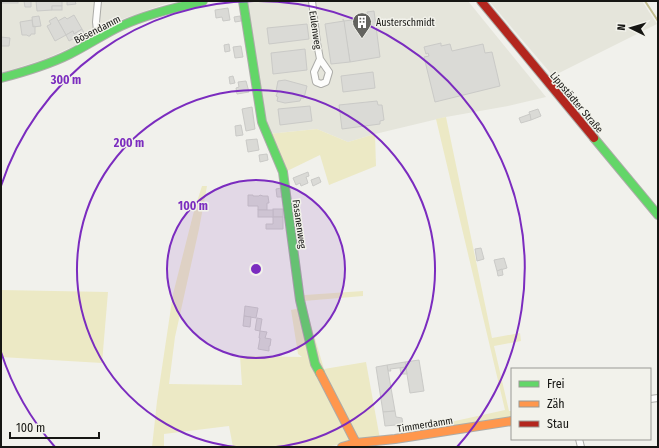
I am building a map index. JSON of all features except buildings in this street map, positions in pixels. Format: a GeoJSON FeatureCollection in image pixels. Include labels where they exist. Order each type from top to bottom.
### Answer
{"type":"FeatureCollection","features":[{"type":"Feature","properties":{"kind":"street"},"geometry":{"type":"LineString","coordinates":[[98,1],[96,22],[98,38]]}},
{"type":"Feature","properties":{"kind":"street","name":"Bösendamm"},"geometry":{"type":"LineString","coordinates":[[1,78],[45,64],[70,54],[98,38],[143,17],[168,9],[203,1]]}},
{"type":"Feature","properties":{"kind":"street","name":"Fasanenweg"},"geometry":{"type":"LineString","coordinates":[[243,1],[262,122],[283,172],[300,300],[316,364],[356,443]]}},
{"type":"Feature","properties":{"kind":"street","name":"Eulenweg"},"geometry":{"type":"LineString","coordinates":[[312,1],[316,43],[320,60]]}},
{"type":"Feature","properties":{"kind":"street","name":"Lippstädter Straße"},"geometry":{"type":"LineString","coordinates":[[481,1],[658,215]]}},
{"type":"Feature","properties":{"kind":"street","name":"Timmerdamm"},"geometry":{"type":"LineString","coordinates":[[342,447],[356,443],[396,439],[511,421]]}},
{"type":"Feature","properties":{"kind":"shaded area"},"geometry":{"type":"Polygon","coordinates":[[[1,1],[177,1],[114,22],[85,41],[45,59],[1,73],[1,1]]]}},
{"type":"Feature","properties":{"kind":"shaded area"},"geometry":{"type":"Polygon","coordinates":[[[246,1],[468,1],[546,97],[508,106],[446,117],[348,142],[317,129],[268,134],[264,122],[246,1]]]}},
{"type":"Feature","properties":{"kind":"shaded area"},"geometry":{"type":"Polygon","coordinates":[[[489,1],[642,1],[657,24],[553,76],[489,1]]]}},
{"type":"Feature","properties":{"kind":"shaded area"},"geometry":{"type":"Polygon","coordinates":[[[446,117],[492,338],[520,333],[521,341],[494,346],[509,411],[511,411],[511,419],[447,429],[446,423],[505,410],[436,119],[446,117]]]}},
{"type":"Feature","properties":{"kind":"shaded area"},"geometry":{"type":"Polygon","coordinates":[[[317,129],[348,142],[375,134],[376,166],[329,185],[320,155],[285,172],[268,134],[317,129]]]}},
{"type":"Feature","properties":{"kind":"shaded area"},"geometry":{"type":"Polygon","coordinates":[[[202,186],[207,186],[175,337],[169,384],[242,385],[240,356],[302,357],[298,354],[291,310],[300,308],[314,365],[350,440],[346,443],[333,446],[316,447],[295,447],[294,445],[286,447],[233,447],[229,426],[164,434],[164,447],[152,447],[157,401],[173,294],[194,211],[202,186]]]}},
{"type":"Feature","properties":{"kind":"shaded area"},"geometry":{"type":"Polygon","coordinates":[[[1,290],[108,292],[102,363],[1,357],[1,290]]]}},
{"type":"Feature","properties":{"kind":"shaded area"},"geometry":{"type":"Polygon","coordinates":[[[363,291],[363,296],[304,301],[324,369],[366,362],[380,439],[357,441],[317,364],[303,301],[303,296],[363,291]]]}},
{"type":"Feature","properties":{"kind":"waterway"},"geometry":{"type":"LineString","coordinates":[[645,1],[658,21]]}},
{"type":"Feature","properties":{"kind":"traffic: fast"},"geometry":{"type":"LineString","coordinates":[[1,78],[53,62],[77,51],[115,29],[141,18],[203,1]]}},
{"type":"Feature","properties":{"kind":"traffic: fast"},"geometry":{"type":"LineString","coordinates":[[243,1],[262,122],[283,172],[300,300],[315,364],[320,373]]}},
{"type":"Feature","properties":{"kind":"traffic: fast"},"geometry":{"type":"LineString","coordinates":[[594,138],[658,215]]}},
{"type":"Feature","properties":{"kind":"traffic: slow"},"geometry":{"type":"LineString","coordinates":[[320,373],[356,443]]}},
{"type":"Feature","properties":{"kind":"traffic: slow"},"geometry":{"type":"LineString","coordinates":[[342,447],[356,443],[395,439],[511,421]]}},
{"type":"Feature","properties":{"kind":"traffic: jam"},"geometry":{"type":"LineString","coordinates":[[481,1],[594,138]]}},
{"type":"Feature","properties":{"kind":"place","name":"Austerschmidt"},"geometry":{"type":"Point","coordinates":[362,39]}}]}
